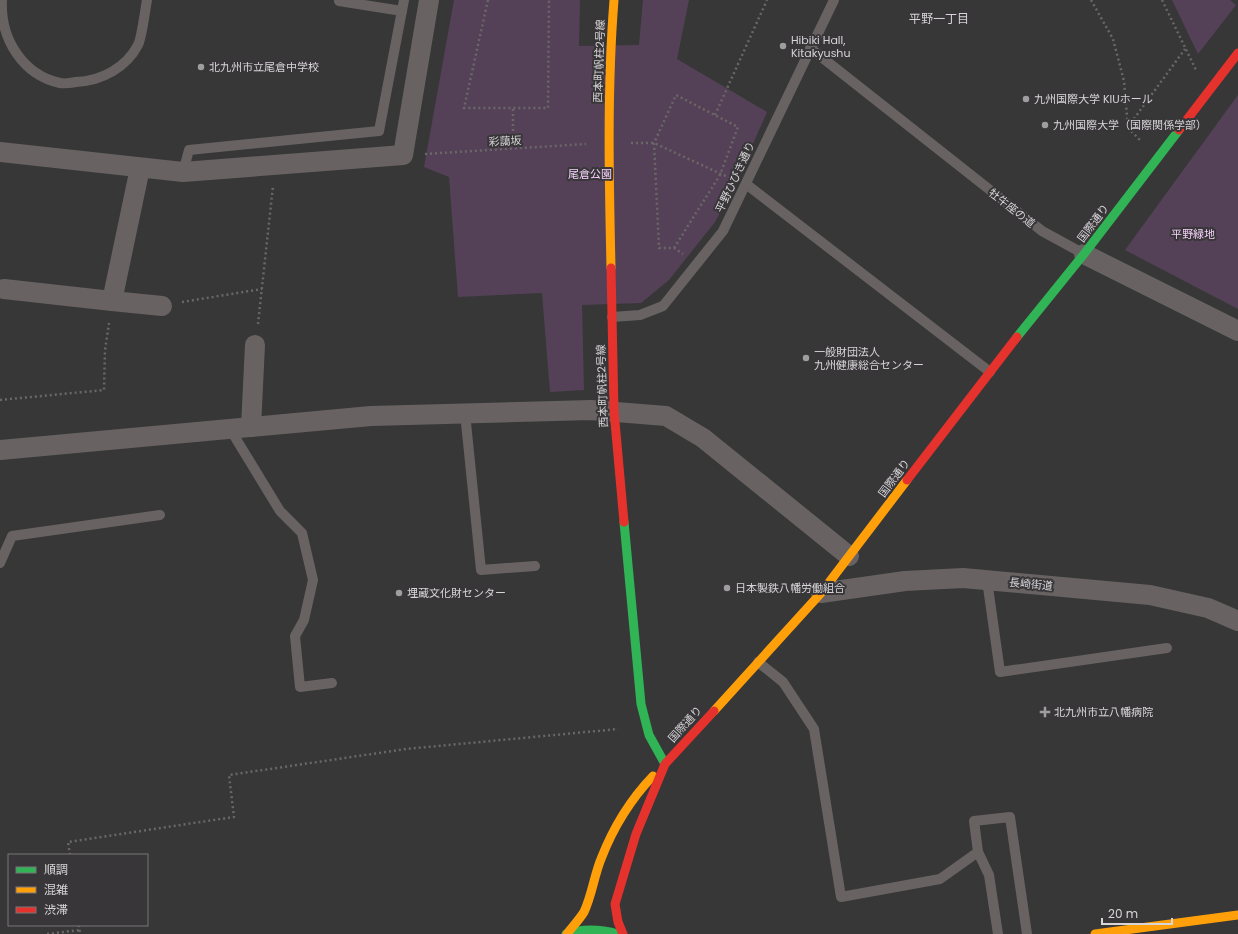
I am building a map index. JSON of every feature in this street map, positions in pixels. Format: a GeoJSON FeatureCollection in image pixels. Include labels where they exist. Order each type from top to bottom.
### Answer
{"type":"FeatureCollection","features":[{"type":"Feature","properties":{"kind":"street"},"geometry":{"type":"LineString","coordinates":[[0,152],[183,172],[403,155],[429,0]]}},
{"type":"Feature","properties":{"kind":"street","name":"西本町帆柱2号線"},"geometry":{"type":"LineString","coordinates":[[614,0],[610,51],[609,143],[614,411],[641,704],[649,735],[665,764]]}},
{"type":"Feature","properties":{"kind":"street","name":"国際通り"},"geometry":{"type":"LineString","coordinates":[[623,934],[618,922],[615,904],[636,834],[665,764],[821,593],[990,372],[1084,254],[1238,53]]}},
{"type":"Feature","properties":{"kind":"street"},"geometry":{"type":"LineString","coordinates":[[112,301],[140,168]]}},
{"type":"Feature","properties":{"kind":"street","name":"牡牛座の道"},"geometry":{"type":"LineString","coordinates":[[1084,254],[1238,331]]}},
{"type":"Feature","properties":{"kind":"street"},"geometry":{"type":"LineString","coordinates":[[4,289],[162,306]]}},
{"type":"Feature","properties":{"kind":"street"},"geometry":{"type":"LineString","coordinates":[[251,427],[255,345]]}},
{"type":"Feature","properties":{"kind":"street"},"geometry":{"type":"LineString","coordinates":[[0,450],[371,416],[591,410],[666,416],[703,438],[849,556]]}},
{"type":"Feature","properties":{"kind":"street","name":"長崎街道"},"geometry":{"type":"LineString","coordinates":[[821,593],[905,582],[963,578],[1150,595],[1208,608],[1238,621]]}},
{"type":"Feature","properties":{"kind":"street"},"geometry":{"type":"LineString","coordinates":[[566,934],[580,918],[589,901],[601,860],[620,819],[643,786],[665,764]]}},
{"type":"Feature","properties":{"kind":"street"},"geometry":{"type":"LineString","coordinates":[[1095,934],[1238,915]]}},
{"type":"Feature","properties":{"kind":"street"},"geometry":{"type":"LineString","coordinates":[[566,934],[578,930],[598,928],[618,934]]}},
{"type":"Feature","properties":{"kind":"lane"},"geometry":{"type":"LineString","coordinates":[[2,0],[1,9],[3,26],[8,46],[22,63],[38,76],[62,83],[86,82],[105,76],[126,62],[138,44],[147,0]]}},
{"type":"Feature","properties":{"kind":"lane"},"geometry":{"type":"LineString","coordinates":[[183,172],[189,150],[379,131],[404,0]]}},
{"type":"Feature","properties":{"kind":"lane","name":"平野ひびき通り"},"geometry":{"type":"LineString","coordinates":[[612,317],[640,315],[662,306],[723,231],[834,0]]}},
{"type":"Feature","properties":{"kind":"lane"},"geometry":{"type":"LineString","coordinates":[[339,1],[402,11]]}},
{"type":"Feature","properties":{"kind":"lane","name":"牡牛座の道"},"geometry":{"type":"LineString","coordinates":[[810,48],[1042,231],[1084,254]]}},
{"type":"Feature","properties":{"kind":"lane"},"geometry":{"type":"LineString","coordinates":[[1230,64],[1238,71]]}},
{"type":"Feature","properties":{"kind":"lane"},"geometry":{"type":"LineString","coordinates":[[746,184],[990,372]]}},
{"type":"Feature","properties":{"kind":"lane"},"geometry":{"type":"LineString","coordinates":[[465,413],[481,570],[535,566]]}},
{"type":"Feature","properties":{"kind":"lane"},"geometry":{"type":"LineString","coordinates":[[230,429],[280,511],[302,533],[313,580],[304,620],[295,636],[300,687],[332,683]]}},
{"type":"Feature","properties":{"kind":"lane"},"geometry":{"type":"LineString","coordinates":[[0,562],[12,536],[160,514]]}},
{"type":"Feature","properties":{"kind":"lane"},"geometry":{"type":"LineString","coordinates":[[987,580],[1000,672],[1167,648]]}},
{"type":"Feature","properties":{"kind":"lane"},"geometry":{"type":"LineString","coordinates":[[758,662],[783,682],[814,729],[841,897],[940,879],[978,852]]}},
{"type":"Feature","properties":{"kind":"lane"},"geometry":{"type":"LineString","coordinates":[[998,934],[990,875],[978,852],[974,821],[1010,817],[1027,934]]}},
{"type":"Feature","properties":{"kind":"path"},"geometry":{"type":"LineString","coordinates":[[488,0],[464,108],[548,108],[549,0]]}},
{"type":"Feature","properties":{"kind":"path"},"geometry":{"type":"LineString","coordinates":[[715,115],[767,0]]}},
{"type":"Feature","properties":{"kind":"path"},"geometry":{"type":"LineString","coordinates":[[1091,0],[1113,39],[1124,81],[1128,128],[1158,156]]}},
{"type":"Feature","properties":{"kind":"path"},"geometry":{"type":"LineString","coordinates":[[1162,0],[1207,93]]}},
{"type":"Feature","properties":{"kind":"path"},"geometry":{"type":"LineString","coordinates":[[1128,128],[1185,49]]}},
{"type":"Feature","properties":{"kind":"path"},"geometry":{"type":"LineString","coordinates":[[674,248],[720,175],[738,127],[676,95],[654,143],[659,248],[674,248],[696,264]]}},
{"type":"Feature","properties":{"kind":"path"},"geometry":{"type":"LineString","coordinates":[[513,109],[513,149]]}},
{"type":"Feature","properties":{"kind":"path","name":"彩藹坂"},"geometry":{"type":"LineString","coordinates":[[403,155],[609,143],[654,143]]}},
{"type":"Feature","properties":{"kind":"path"},"geometry":{"type":"LineString","coordinates":[[654,143],[720,175]]}},
{"type":"Feature","properties":{"kind":"path"},"geometry":{"type":"LineString","coordinates":[[255,345],[276,165]]}},
{"type":"Feature","properties":{"kind":"path"},"geometry":{"type":"LineString","coordinates":[[162,306],[262,289]]}},
{"type":"Feature","properties":{"kind":"path"},"geometry":{"type":"LineString","coordinates":[[0,400],[104,390],[105,350],[112,301]]}},
{"type":"Feature","properties":{"kind":"path"},"geometry":{"type":"LineString","coordinates":[[70,854],[68,842],[234,817],[229,776],[406,749],[618,729]]}},
{"type":"Feature","properties":{"kind":"path"},"geometry":{"type":"LineString","coordinates":[[79,926],[80,934]]}},
{"type":"Feature","properties":{"kind":"path"},"geometry":{"type":"LineString","coordinates":[[47,934],[80,930]]}},
{"type":"Feature","properties":{"kind":"green space","name":"尾倉公園"},"geometry":{"type":"Polygon","coordinates":[[[454,0],[580,0],[579,46],[639,45],[643,0],[689,0],[677,59],[767,112],[738,178],[715,222],[669,280],[641,303],[582,305],[584,390],[550,392],[542,293],[458,297],[449,177],[424,167],[454,0]]]}},
{"type":"Feature","properties":{"kind":"green space"},"geometry":{"type":"Polygon","coordinates":[[[1172,0],[1230,0],[1236,5],[1198,54],[1172,0]]]}},
{"type":"Feature","properties":{"kind":"green space","name":"平野緑地"},"geometry":{"type":"Polygon","coordinates":[[[1238,95],[1238,309],[1125,250],[1238,95]]]}},
{"type":"Feature","properties":{"kind":"traffic: fast"},"geometry":{"type":"LineString","coordinates":[[1017,337],[1084,254],[1179,130]]}},
{"type":"Feature","properties":{"kind":"traffic: fast"},"geometry":{"type":"LineString","coordinates":[[624,522],[641,704],[649,735],[665,764]]}},
{"type":"Feature","properties":{"kind":"traffic: fast"},"geometry":{"type":"LineString","coordinates":[[566,934],[592,930],[618,934]]}},
{"type":"Feature","properties":{"kind":"traffic: slow"},"geometry":{"type":"LineString","coordinates":[[611,268],[609,100],[614,0]]}},
{"type":"Feature","properties":{"kind":"traffic: slow"},"geometry":{"type":"LineString","coordinates":[[714,711],[821,593],[907,480]]}},
{"type":"Feature","properties":{"kind":"traffic: slow"},"geometry":{"type":"LineString","coordinates":[[567,934],[584,912],[601,859],[611,836],[623,815],[653,776]]}},
{"type":"Feature","properties":{"kind":"traffic: slow"},"geometry":{"type":"LineString","coordinates":[[1095,934],[1238,915]]}},
{"type":"Feature","properties":{"kind":"traffic: jam"},"geometry":{"type":"LineString","coordinates":[[1179,130],[1238,53]]}},
{"type":"Feature","properties":{"kind":"traffic: jam"},"geometry":{"type":"LineString","coordinates":[[611,268],[614,411],[624,522]]}},
{"type":"Feature","properties":{"kind":"traffic: jam"},"geometry":{"type":"LineString","coordinates":[[907,480],[1017,337]]}},
{"type":"Feature","properties":{"kind":"traffic: jam"},"geometry":{"type":"LineString","coordinates":[[623,934],[618,922],[615,904],[636,834],[665,764],[714,711]]}},
{"type":"Feature","properties":{"kind":"place","name":"Hibiki Hall, Kitakyushu"},"geometry":{"type":"Point","coordinates":[783,46]}},
{"type":"Feature","properties":{"kind":"place","name":"北九州市立尾倉中学校"},"geometry":{"type":"Point","coordinates":[201,67]}},
{"type":"Feature","properties":{"kind":"place","name":"九州国際大学 KIUホール"},"geometry":{"type":"Point","coordinates":[1026,99]}},
{"type":"Feature","properties":{"kind":"place","name":"九州国際大学（国際関係学部）"},"geometry":{"type":"Point","coordinates":[1045,125]}},
{"type":"Feature","properties":{"kind":"place","name":"一般財団法人 九州健康総合センター"},"geometry":{"type":"Point","coordinates":[806,358]}},
{"type":"Feature","properties":{"kind":"place","name":"日本製鉄八幡労働組合"},"geometry":{"type":"Point","coordinates":[727,588]}},
{"type":"Feature","properties":{"kind":"place","name":"埋蔵文化財センター"},"geometry":{"type":"Point","coordinates":[399,593]}},
{"type":"Feature","properties":{"kind":"place","name":"北九州市立八幡病院"},"geometry":{"type":"Point","coordinates":[1045,712]}},
{"type":"Feature","properties":{"kind":"district","name":"平野一丁目"},"geometry":{"type":"Point","coordinates":[939,19]}}]}
